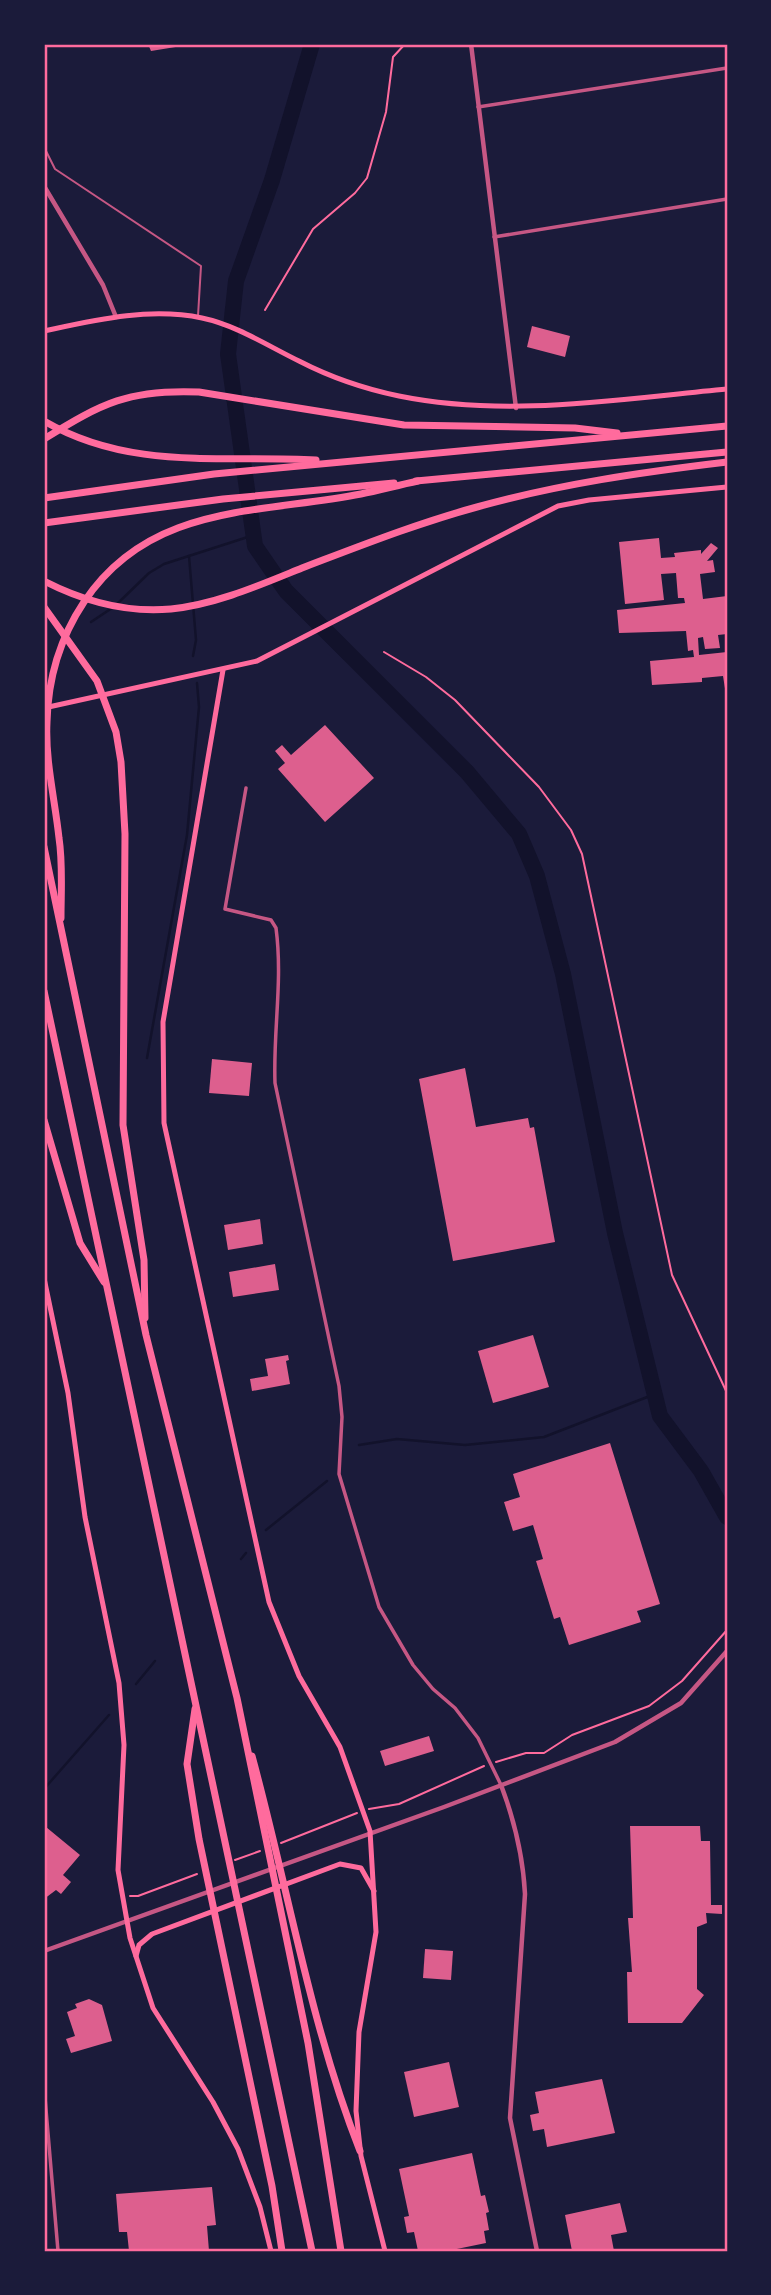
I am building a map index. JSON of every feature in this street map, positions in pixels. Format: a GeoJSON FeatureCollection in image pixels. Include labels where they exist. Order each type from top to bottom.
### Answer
{"type":"FeatureCollection","features":[{"type":"Feature","properties":{"kind":"highway"},"geometry":{"type":"LineString","coordinates":[[44,439],[114,400],[139,393],[200,392],[404,425],[575,428],[635,435]]}},
{"type":"Feature","properties":{"kind":"highway"},"geometry":{"type":"LineString","coordinates":[[44,421],[103,448],[151,456],[342,462]]}},
{"type":"Feature","properties":{"kind":"highway"},"geometry":{"type":"LineString","coordinates":[[44,498],[214,474],[727,426]]}},
{"type":"Feature","properties":{"kind":"highway"},"geometry":{"type":"LineString","coordinates":[[44,523],[278,493],[727,452]]}},
{"type":"Feature","properties":{"kind":"highway"},"geometry":{"type":"LineString","coordinates":[[44,581],[71,595],[111,606],[170,609],[237,593],[434,520],[516,496],[616,477],[727,462]]}},
{"type":"Feature","properties":{"kind":"highway"},"geometry":{"type":"LineString","coordinates":[[62,936],[60,842],[46,726],[52,673],[60,648],[71,623],[87,598],[123,559],[167,532],[221,514],[360,494],[418,481]]}},
{"type":"Feature","properties":{"kind":"highway"},"geometry":{"type":"LineString","coordinates":[[44,607],[97,681],[116,732],[125,814],[123,1125],[144,1260],[145,1335]]}},
{"type":"Feature","properties":{"kind":"highway"},"geometry":{"type":"LineString","coordinates":[[44,847],[145,1335],[323,2036],[340,2100],[360,2151]]}},
{"type":"Feature","properties":{"kind":"highway"},"geometry":{"type":"LineString","coordinates":[[44,991],[312,2251]]}},
{"type":"Feature","properties":{"kind":"highway"},"geometry":{"type":"LineString","coordinates":[[44,1004],[52,1032]]}},
{"type":"Feature","properties":{"kind":"highway"},"geometry":{"type":"LineString","coordinates":[[44,1120],[80,1243],[107,1287]]}},
{"type":"Feature","properties":{"kind":"highway"},"geometry":{"type":"LineString","coordinates":[[237,1698],[308,2043],[341,2251]]}},
{"type":"Feature","properties":{"kind":"highway"},"geometry":{"type":"LineString","coordinates":[[196,1704],[187,1763],[199,1839],[272,2186],[282,2251]]}},
{"type":"Feature","properties":{"kind":"main road"},"geometry":{"type":"LineString","coordinates":[[44,331],[116,317],[166,314],[198,317],[219,323],[326,374],[374,390],[445,404],[516,408],[727,389]]}},
{"type":"Feature","properties":{"kind":"main road"},"geometry":{"type":"LineString","coordinates":[[44,708],[257,661],[526,520],[558,506],[581,501],[727,487]]}},
{"type":"Feature","properties":{"kind":"main road"},"geometry":{"type":"LineString","coordinates":[[223,670],[163,1022],[164,1123],[268,1602],[299,1676],[340,1747],[370,1831],[376,1896],[375,1940],[359,2032],[355,2078],[360,2151],[385,2251]]}},
{"type":"Feature","properties":{"kind":"main road"},"geometry":{"type":"LineString","coordinates":[[44,1278],[68,1393],[85,1517],[119,1683],[124,1745],[118,1870],[125,1920],[135,1959],[159,2020],[213,2102],[238,2149],[260,2207],[271,2251]]}},
{"type":"Feature","properties":{"kind":"main road"},"geometry":{"type":"LineString","coordinates":[[135,1959],[139,1945],[152,1934],[340,1864],[354,1866],[366,1874],[376,1896]]}},
{"type":"Feature","properties":{"kind":"street"},"geometry":{"type":"LineString","coordinates":[[471,44],[516,408]]}},
{"type":"Feature","properties":{"kind":"street"},"geometry":{"type":"LineString","coordinates":[[478,107],[727,68]]}},
{"type":"Feature","properties":{"kind":"street"},"geometry":{"type":"LineString","coordinates":[[44,186],[103,285],[116,317]]}},
{"type":"Feature","properties":{"kind":"street"},"geometry":{"type":"LineString","coordinates":[[494,237],[727,199]]}},
{"type":"Feature","properties":{"kind":"street"},"geometry":{"type":"LineString","coordinates":[[246,788],[225,909],[271,920],[276,928],[281,986],[274,1051],[275,1083],[339,1386],[342,1417],[339,1474],[379,1607],[413,1665],[466,1722],[501,1785],[517,1828],[524,1861],[525,1894],[510,2118],[537,2251]]}},
{"type":"Feature","properties":{"kind":"street"},"geometry":{"type":"LineString","coordinates":[[44,1951],[615,1742],[645,1727],[692,1692],[727,1651]]}},
{"type":"Feature","properties":{"kind":"street"},"geometry":{"type":"LineString","coordinates":[[44,2086],[58,2251]]}},
{"type":"Feature","properties":{"kind":"lane"},"geometry":{"type":"LineString","coordinates":[[44,147],[55,169],[201,266],[198,317]]}},
{"type":"Feature","properties":{"kind":"path"},"geometry":{"type":"LineString","coordinates":[[265,310],[313,229],[355,193],[367,178],[386,112],[393,57],[405,44]]}},
{"type":"Feature","properties":{"kind":"path"},"geometry":{"type":"LineString","coordinates":[[384,652],[445,691],[539,787],[571,830],[589,874],[676,1286],[727,1393]]}},
{"type":"Feature","properties":{"kind":"path"},"geometry":{"type":"LineString","coordinates":[[502,1760],[526,1753],[544,1753],[572,1735],[649,1706],[682,1681],[727,1630]]}},
{"type":"Feature","properties":{"kind":"path"},"geometry":{"type":"LineString","coordinates":[[374,1808],[399,1804],[480,1768]]}},
{"type":"Feature","properties":{"kind":"path"},"geometry":{"type":"LineString","coordinates":[[292,1839],[355,1813]]}},
{"type":"Feature","properties":{"kind":"path"},"geometry":{"type":"LineString","coordinates":[[129,1896],[138,1896],[182,1880]]}},
{"type":"Feature","properties":{"kind":"building"},"geometry":{"type":"Polygon","coordinates":[[[148,44],[194,44],[151,51],[148,44]]]}},
{"type":"Feature","properties":{"kind":"building"},"geometry":{"type":"Polygon","coordinates":[[[532,326],[570,336],[565,357],[527,347],[532,326]]]}},
{"type":"Feature","properties":{"kind":"building"},"geometry":{"type":"Polygon","coordinates":[[[659,538],[661,558],[675,557],[674,553],[701,550],[701,554],[711,543],[718,548],[707,561],[713,560],[715,572],[700,574],[703,599],[727,596],[727,634],[718,635],[720,648],[705,649],[703,637],[698,638],[699,655],[727,652],[727,701],[723,676],[702,678],[702,682],[652,685],[650,661],[694,657],[693,650],[688,651],[686,631],[619,633],[617,610],[685,603],[684,598],[678,598],[676,573],[661,574],[664,600],[625,604],[619,542],[659,538]]]}},
{"type":"Feature","properties":{"kind":"building"},"geometry":{"type":"Polygon","coordinates":[[[325,725],[374,778],[325,822],[278,769],[285,763],[275,751],[282,745],[291,755],[325,725]]]}},
{"type":"Feature","properties":{"kind":"building"},"geometry":{"type":"Polygon","coordinates":[[[212,1059],[252,1063],[249,1096],[209,1093],[212,1059]]]}},
{"type":"Feature","properties":{"kind":"building"},"geometry":{"type":"Polygon","coordinates":[[[465,1068],[476,1127],[528,1118],[530,1128],[534,1127],[555,1242],[453,1261],[419,1079],[465,1068]]]}},
{"type":"Feature","properties":{"kind":"building"},"geometry":{"type":"Polygon","coordinates":[[[260,1219],[263,1244],[228,1250],[224,1225],[260,1219]]]}},
{"type":"Feature","properties":{"kind":"building"},"geometry":{"type":"Polygon","coordinates":[[[275,1264],[279,1290],[233,1297],[229,1272],[275,1264]]]}},
{"type":"Feature","properties":{"kind":"building"},"geometry":{"type":"Polygon","coordinates":[[[533,1335],[549,1387],[493,1403],[478,1351],[533,1335]]]}},
{"type":"Feature","properties":{"kind":"building"},"geometry":{"type":"Polygon","coordinates":[[[288,1355],[289,1360],[286,1361],[290,1384],[252,1391],[250,1379],[268,1376],[265,1359],[288,1355]]]}},
{"type":"Feature","properties":{"kind":"building"},"geometry":{"type":"Polygon","coordinates":[[[610,1443],[660,1604],[637,1611],[641,1622],[569,1645],[560,1617],[554,1619],[536,1561],[543,1559],[533,1525],[513,1531],[504,1502],[520,1497],[513,1474],[610,1443]]]}},
{"type":"Feature","properties":{"kind":"building"},"geometry":{"type":"Polygon","coordinates":[[[429,1736],[434,1751],[385,1766],[380,1751],[429,1736]]]}},
{"type":"Feature","properties":{"kind":"building"},"geometry":{"type":"Polygon","coordinates":[[[630,1826],[700,1826],[701,1841],[710,1841],[711,1905],[722,1905],[722,1914],[706,1913],[707,1923],[697,1927],[697,1989],[704,1995],[682,2023],[628,2023],[627,1972],[632,1972],[628,1918],[633,1918],[630,1826]]]}},
{"type":"Feature","properties":{"kind":"building"},"geometry":{"type":"Polygon","coordinates":[[[46,1827],[80,1855],[63,1875],[71,1882],[61,1894],[56,1890],[44,1899],[46,1827]]]}},
{"type":"Feature","properties":{"kind":"building"},"geometry":{"type":"Polygon","coordinates":[[[425,1949],[453,1951],[451,1980],[423,1978],[425,1949]]]}},
{"type":"Feature","properties":{"kind":"building"},"geometry":{"type":"Polygon","coordinates":[[[89,1999],[102,2005],[112,2041],[71,2053],[66,2039],[75,2036],[67,2012],[77,2008],[75,2004],[89,1999]]]}},
{"type":"Feature","properties":{"kind":"building"},"geometry":{"type":"Polygon","coordinates":[[[449,2062],[459,2107],[414,2117],[404,2072],[449,2062]]]}},
{"type":"Feature","properties":{"kind":"building"},"geometry":{"type":"Polygon","coordinates":[[[602,2079],[615,2133],[547,2147],[544,2129],[533,2131],[530,2115],[539,2113],[535,2092],[602,2079]]]}},
{"type":"Feature","properties":{"kind":"building"},"geometry":{"type":"Polygon","coordinates":[[[472,2153],[481,2196],[485,2195],[489,2212],[486,2213],[489,2230],[484,2231],[486,2243],[447,2251],[418,2251],[414,2232],[407,2233],[404,2217],[409,2216],[399,2169],[472,2153]]]}},
{"type":"Feature","properties":{"kind":"building"},"geometry":{"type":"Polygon","coordinates":[[[212,2187],[216,2225],[207,2226],[209,2251],[129,2251],[127,2232],[119,2232],[116,2194],[212,2187]]]}},
{"type":"Feature","properties":{"kind":"building"},"geometry":{"type":"Polygon","coordinates":[[[620,2203],[627,2232],[611,2235],[614,2251],[572,2251],[565,2215],[620,2203]]]}},
{"type":"Feature","properties":{"kind":"waterway"},"geometry":{"type":"LineString","coordinates":[[312,44],[272,180],[236,281],[228,354],[255,546],[286,591],[467,772],[519,834],[537,876],[563,974],[615,1233],[660,1416],[701,1471],[727,1517]]}},
{"type":"Feature","properties":{"kind":"waterway"},"geometry":{"type":"LineString","coordinates":[[117,604],[149,573],[164,564],[254,535]]}},
{"type":"Feature","properties":{"kind":"waterway"},"geometry":{"type":"LineString","coordinates":[[189,556],[196,640],[193,656]]}},
{"type":"Feature","properties":{"kind":"waterway"},"geometry":{"type":"LineString","coordinates":[[91,622],[112,608]]}},
{"type":"Feature","properties":{"kind":"waterway"},"geometry":{"type":"LineString","coordinates":[[147,1058],[187,835],[199,707],[197,683]]}},
{"type":"Feature","properties":{"kind":"waterway"},"geometry":{"type":"LineString","coordinates":[[359,1445],[397,1439],[465,1445],[544,1437],[655,1394]]}},
{"type":"Feature","properties":{"kind":"waterway"},"geometry":{"type":"LineString","coordinates":[[266,1530],[327,1481]]}},
{"type":"Feature","properties":{"kind":"waterway"},"geometry":{"type":"LineString","coordinates":[[241,1559],[246,1553]]}},
{"type":"Feature","properties":{"kind":"waterway"},"geometry":{"type":"LineString","coordinates":[[136,1684],[155,1661]]}},
{"type":"Feature","properties":{"kind":"waterway"},"geometry":{"type":"LineString","coordinates":[[44,1789],[109,1715]]}}]}
